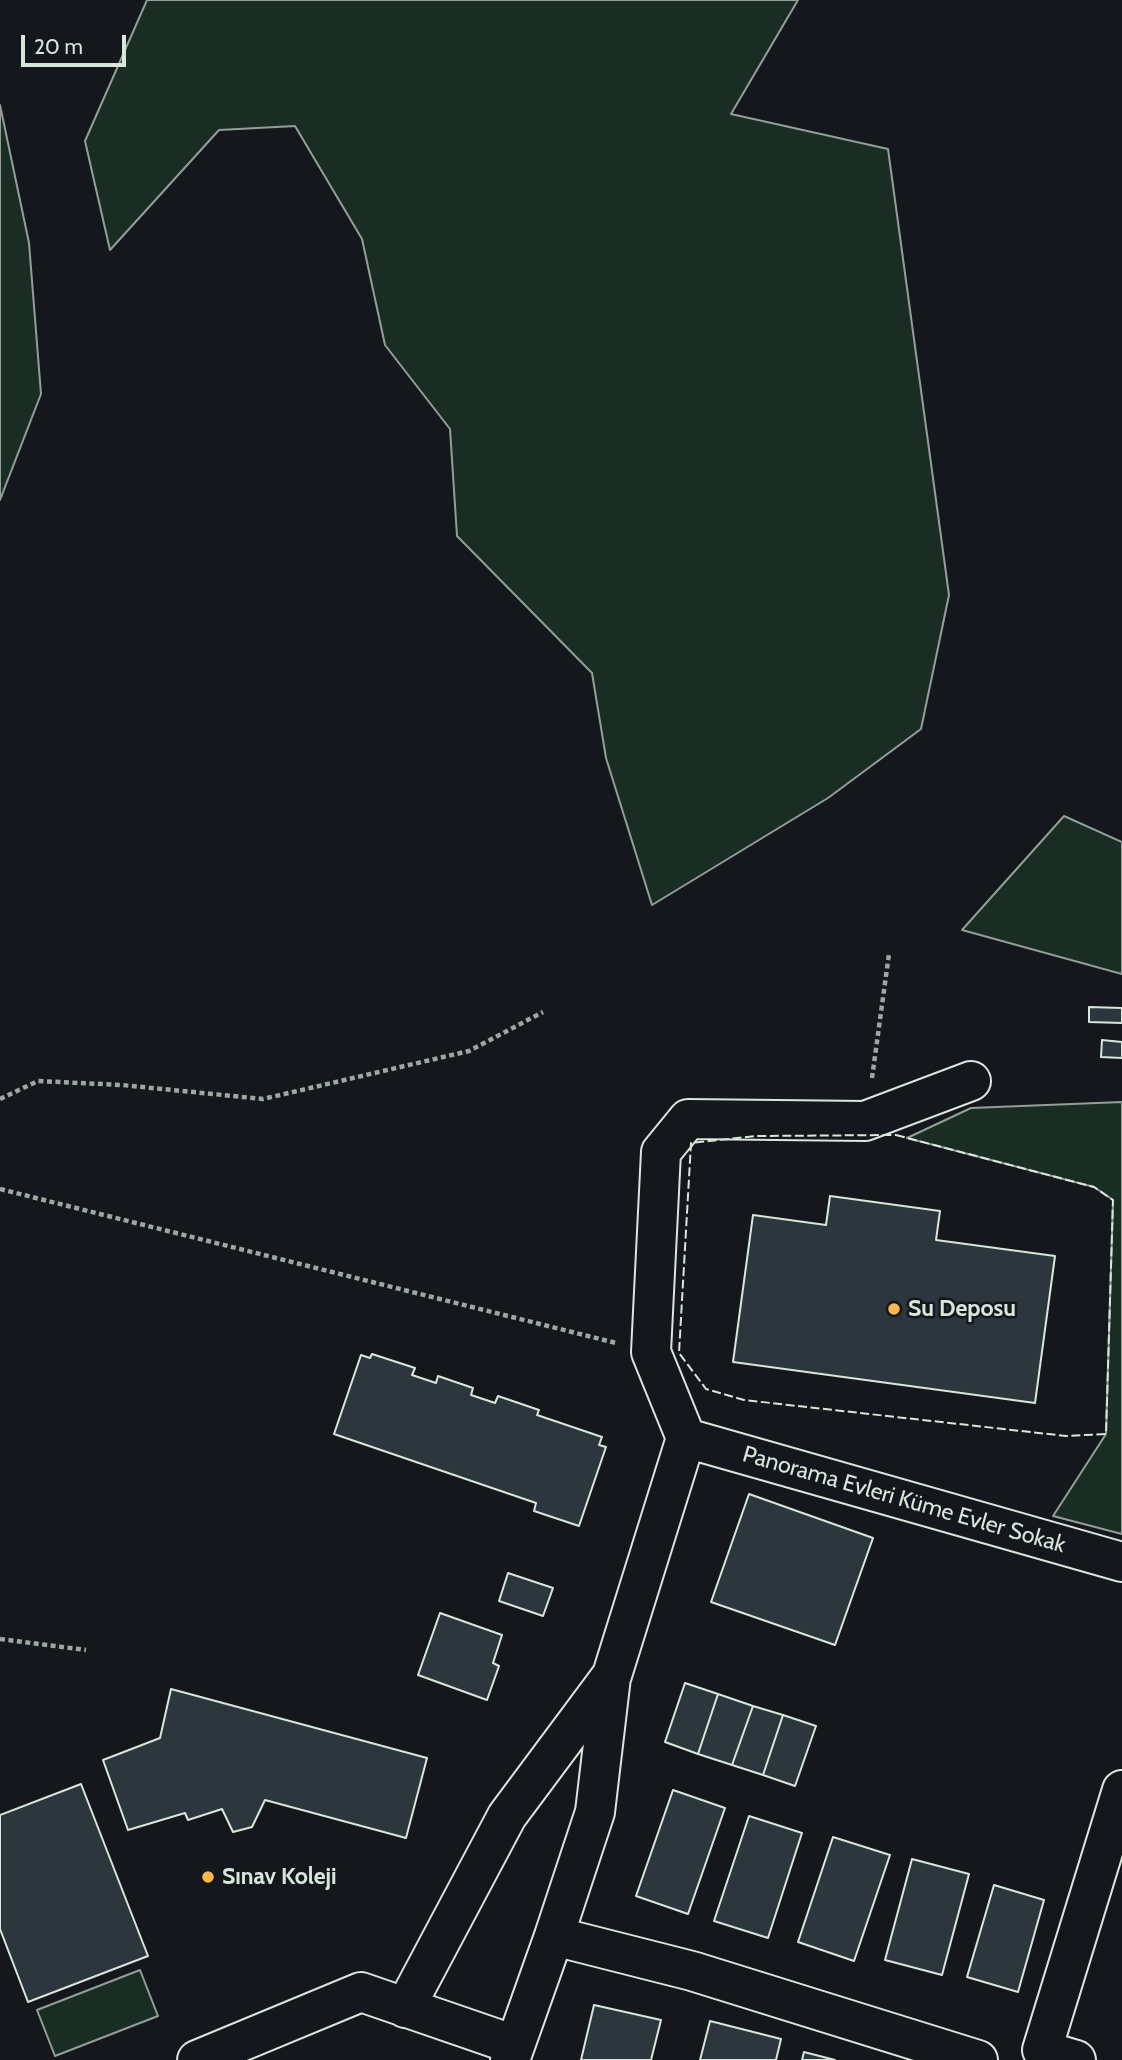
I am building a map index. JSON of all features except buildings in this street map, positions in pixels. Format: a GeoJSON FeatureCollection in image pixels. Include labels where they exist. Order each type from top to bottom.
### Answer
{"type":"FeatureCollection","features":[{"type":"Feature","properties":{"kind":"street"},"geometry":{"type":"LineString","coordinates":[[197,2060],[361,1992],[513,2052],[594,1812],[612,1675],[686,1438],[650,1352],[662,1152],[688,1119],[865,1121],[971,1082]]}},
{"type":"Feature","properties":{"kind":"street","name":"Panorama Evleri Küme Evler Sokak"},"geometry":{"type":"LineString","coordinates":[[686,1438],[1122,1562]]}},
{"type":"Feature","properties":{"kind":"street"},"geometry":{"type":"LineString","coordinates":[[405,2008],[507,1816],[612,1675]]}},
{"type":"Feature","properties":{"kind":"street"},"geometry":{"type":"LineString","coordinates":[[1059,2055],[1122,1790]]}},
{"type":"Feature","properties":{"kind":"street"},"geometry":{"type":"LineString","coordinates":[[554,1936],[692,1971],[978,2060]]}},
{"type":"Feature","properties":{"kind":"path"},"geometry":{"type":"LineString","coordinates":[[865,1121],[890,954]]}},
{"type":"Feature","properties":{"kind":"path"},"geometry":{"type":"LineString","coordinates":[[0,1099],[38,1082],[122,1085],[263,1099],[469,1051],[543,1012]]}},
{"type":"Feature","properties":{"kind":"path"},"geometry":{"type":"LineString","coordinates":[[0,1189],[650,1352]]}},
{"type":"Feature","properties":{"kind":"path"},"geometry":{"type":"LineString","coordinates":[[0,1639],[86,1650]]}},
{"type":"Feature","properties":{"kind":"green space"},"geometry":{"type":"Polygon","coordinates":[[[147,0],[798,0],[731,114],[888,149],[949,595],[921,729],[828,798],[652,905],[606,758],[592,673],[457,536],[450,429],[385,345],[362,239],[295,126],[219,130],[110,250],[85,141],[147,0]]]}},
{"type":"Feature","properties":{"kind":"green space"},"geometry":{"type":"Polygon","coordinates":[[[0,105],[29,243],[41,394],[0,500],[0,105]]]}},
{"type":"Feature","properties":{"kind":"green space"},"geometry":{"type":"Polygon","coordinates":[[[1064,816],[1122,842],[1122,974],[962,930],[1064,816]]]}},
{"type":"Feature","properties":{"kind":"green space"},"geometry":{"type":"Polygon","coordinates":[[[1122,1102],[1122,1534],[1053,1516],[1106,1434],[1113,1200],[1094,1187],[907,1138],[971,1108],[1122,1102]]]}},
{"type":"Feature","properties":{"kind":"green space"},"geometry":{"type":"Polygon","coordinates":[[[140,1970],[158,2016],[55,2056],[37,2010],[140,1970]]]}},
{"type":"Feature","properties":{"kind":"fence"},"geometry":{"type":"LineString","coordinates":[[896,1135],[1094,1187],[1113,1200],[1106,1434],[1066,1436],[744,1400],[706,1389],[679,1353],[691,1143],[756,1136],[896,1135]]}},
{"type":"Feature","properties":{"kind":"place","name":"Su Deposu"},"geometry":{"type":"Point","coordinates":[894,1309]}},
{"type":"Feature","properties":{"kind":"place","name":"Sınav Koleji"},"geometry":{"type":"Point","coordinates":[208,1877]}}]}
